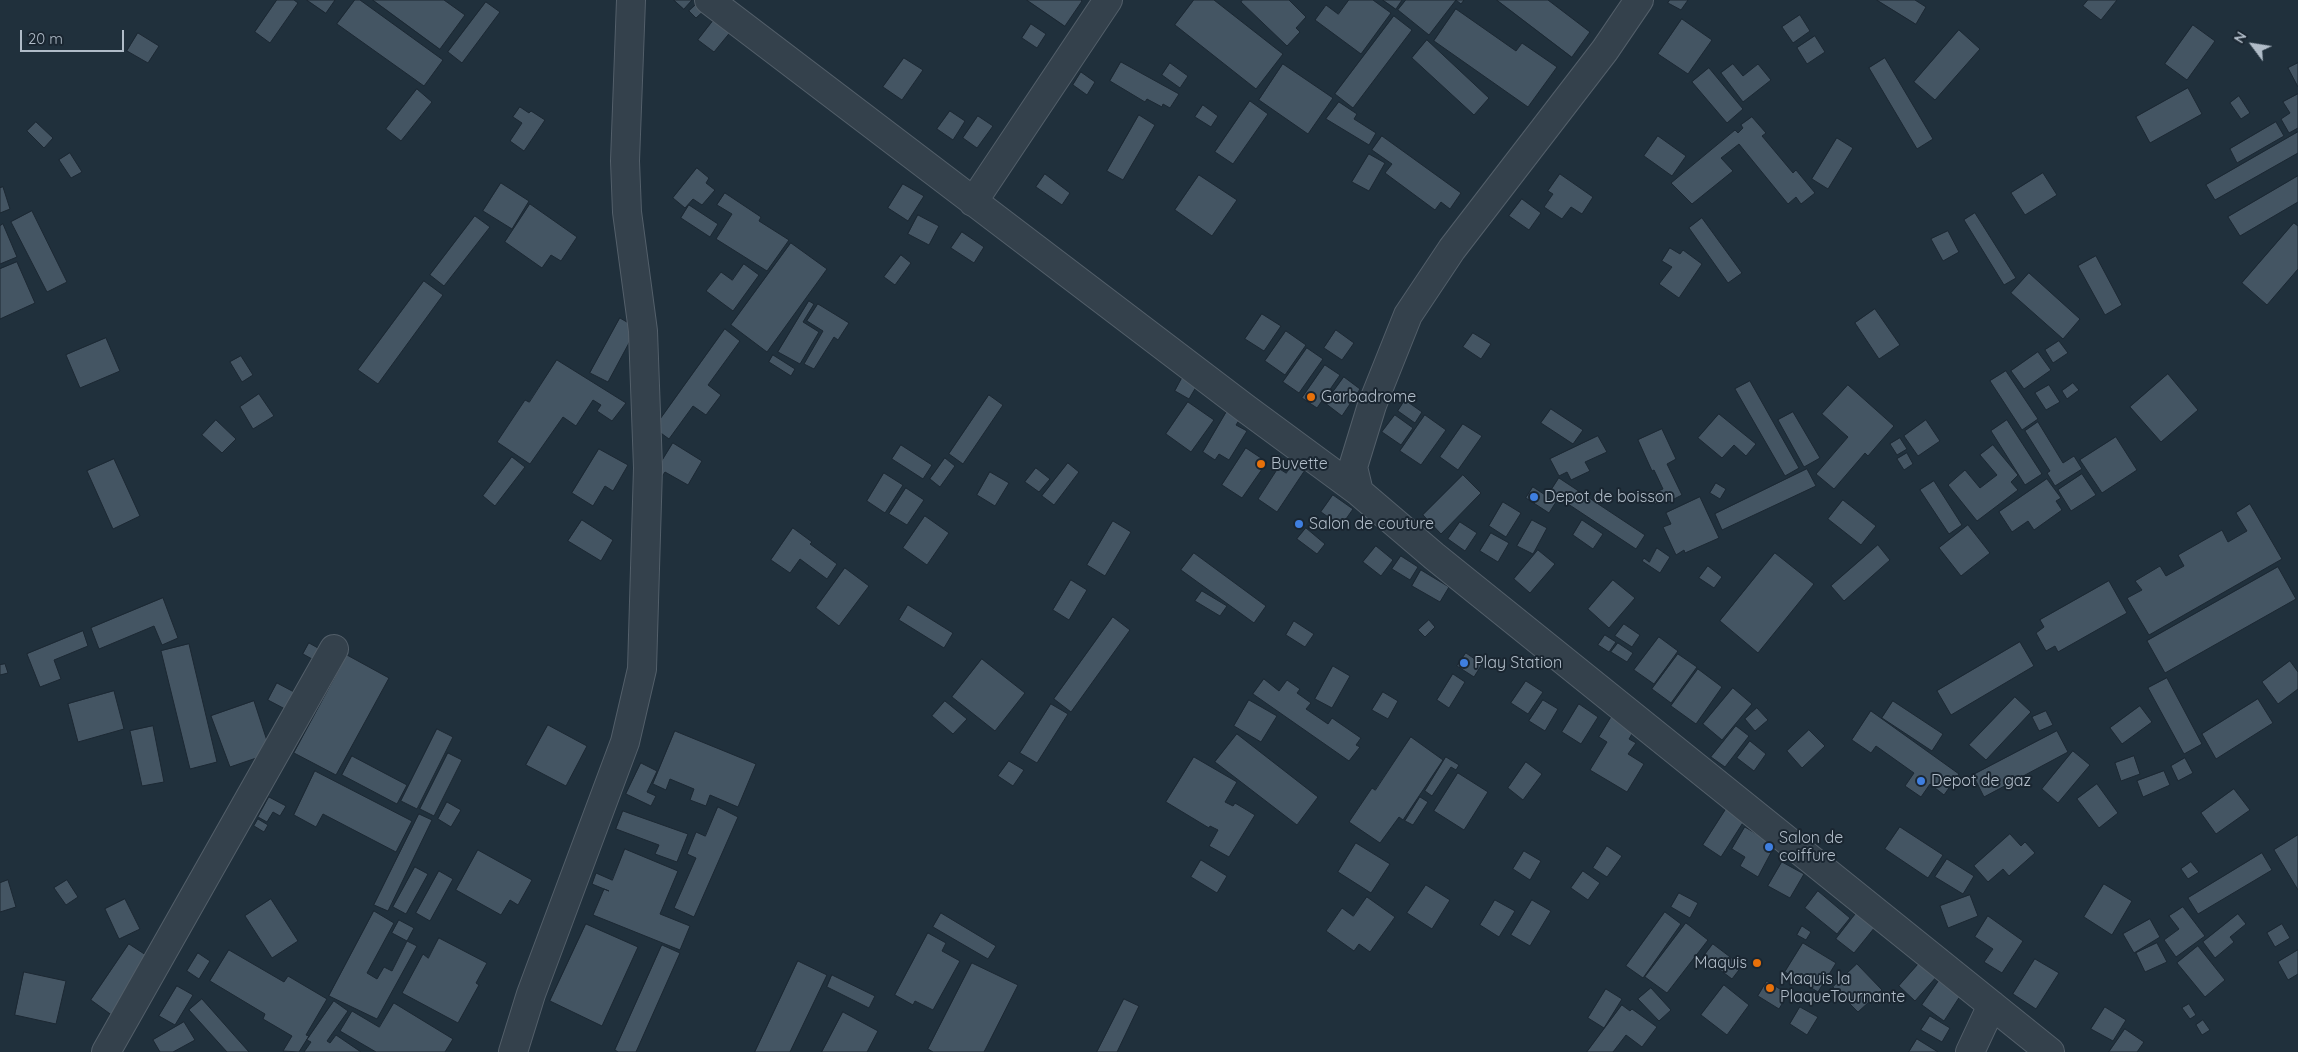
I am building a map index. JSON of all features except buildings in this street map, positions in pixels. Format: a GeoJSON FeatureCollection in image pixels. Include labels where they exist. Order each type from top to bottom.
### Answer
{"type":"FeatureCollection","features":[{"type":"Feature","properties":{"kind":"street"},"geometry":{"type":"LineString","coordinates":[[514,1052],[531,994],[625,742],[642,669],[648,468],[643,331],[627,212],[626,161],[631,0]]}},
{"type":"Feature","properties":{"kind":"street"},"geometry":{"type":"LineString","coordinates":[[709,0],[973,202],[1360,492],[1434,556],[2050,1052]]}},
{"type":"Feature","properties":{"kind":"street"},"geometry":{"type":"LineString","coordinates":[[973,202],[1108,0]]}},
{"type":"Feature","properties":{"kind":"street"},"geometry":{"type":"LineString","coordinates":[[1360,492],[1353,467],[1372,406],[1408,314],[1452,249],[1606,50],[1639,0]]}},
{"type":"Feature","properties":{"kind":"street"},"geometry":{"type":"LineString","coordinates":[[106,1052],[334,649]]}},
{"type":"Feature","properties":{"kind":"street"},"geometry":{"type":"LineString","coordinates":[[1970,1052],[1992,1006]]}},
{"type":"Feature","properties":{"kind":"place","name":"Garbadrome"},"geometry":{"type":"Point","coordinates":[1311,397]}},
{"type":"Feature","properties":{"kind":"place","name":"Buvette"},"geometry":{"type":"Point","coordinates":[1261,464]}},
{"type":"Feature","properties":{"kind":"place","name":"Depot de boisson"},"geometry":{"type":"Point","coordinates":[1534,497]}},
{"type":"Feature","properties":{"kind":"place","name":"Salon de couture"},"geometry":{"type":"Point","coordinates":[1299,524]}},
{"type":"Feature","properties":{"kind":"place","name":"Play Station"},"geometry":{"type":"Point","coordinates":[1464,663]}},
{"type":"Feature","properties":{"kind":"place","name":"Depot de gaz"},"geometry":{"type":"Point","coordinates":[1921,781]}},
{"type":"Feature","properties":{"kind":"place","name":"Salon de coiffure"},"geometry":{"type":"Point","coordinates":[1769,847]}},
{"type":"Feature","properties":{"kind":"place","name":"Maquis"},"geometry":{"type":"Point","coordinates":[1757,963]}},
{"type":"Feature","properties":{"kind":"place","name":"Maquis la PlaqueTournante"},"geometry":{"type":"Point","coordinates":[1770,988]}}]}
